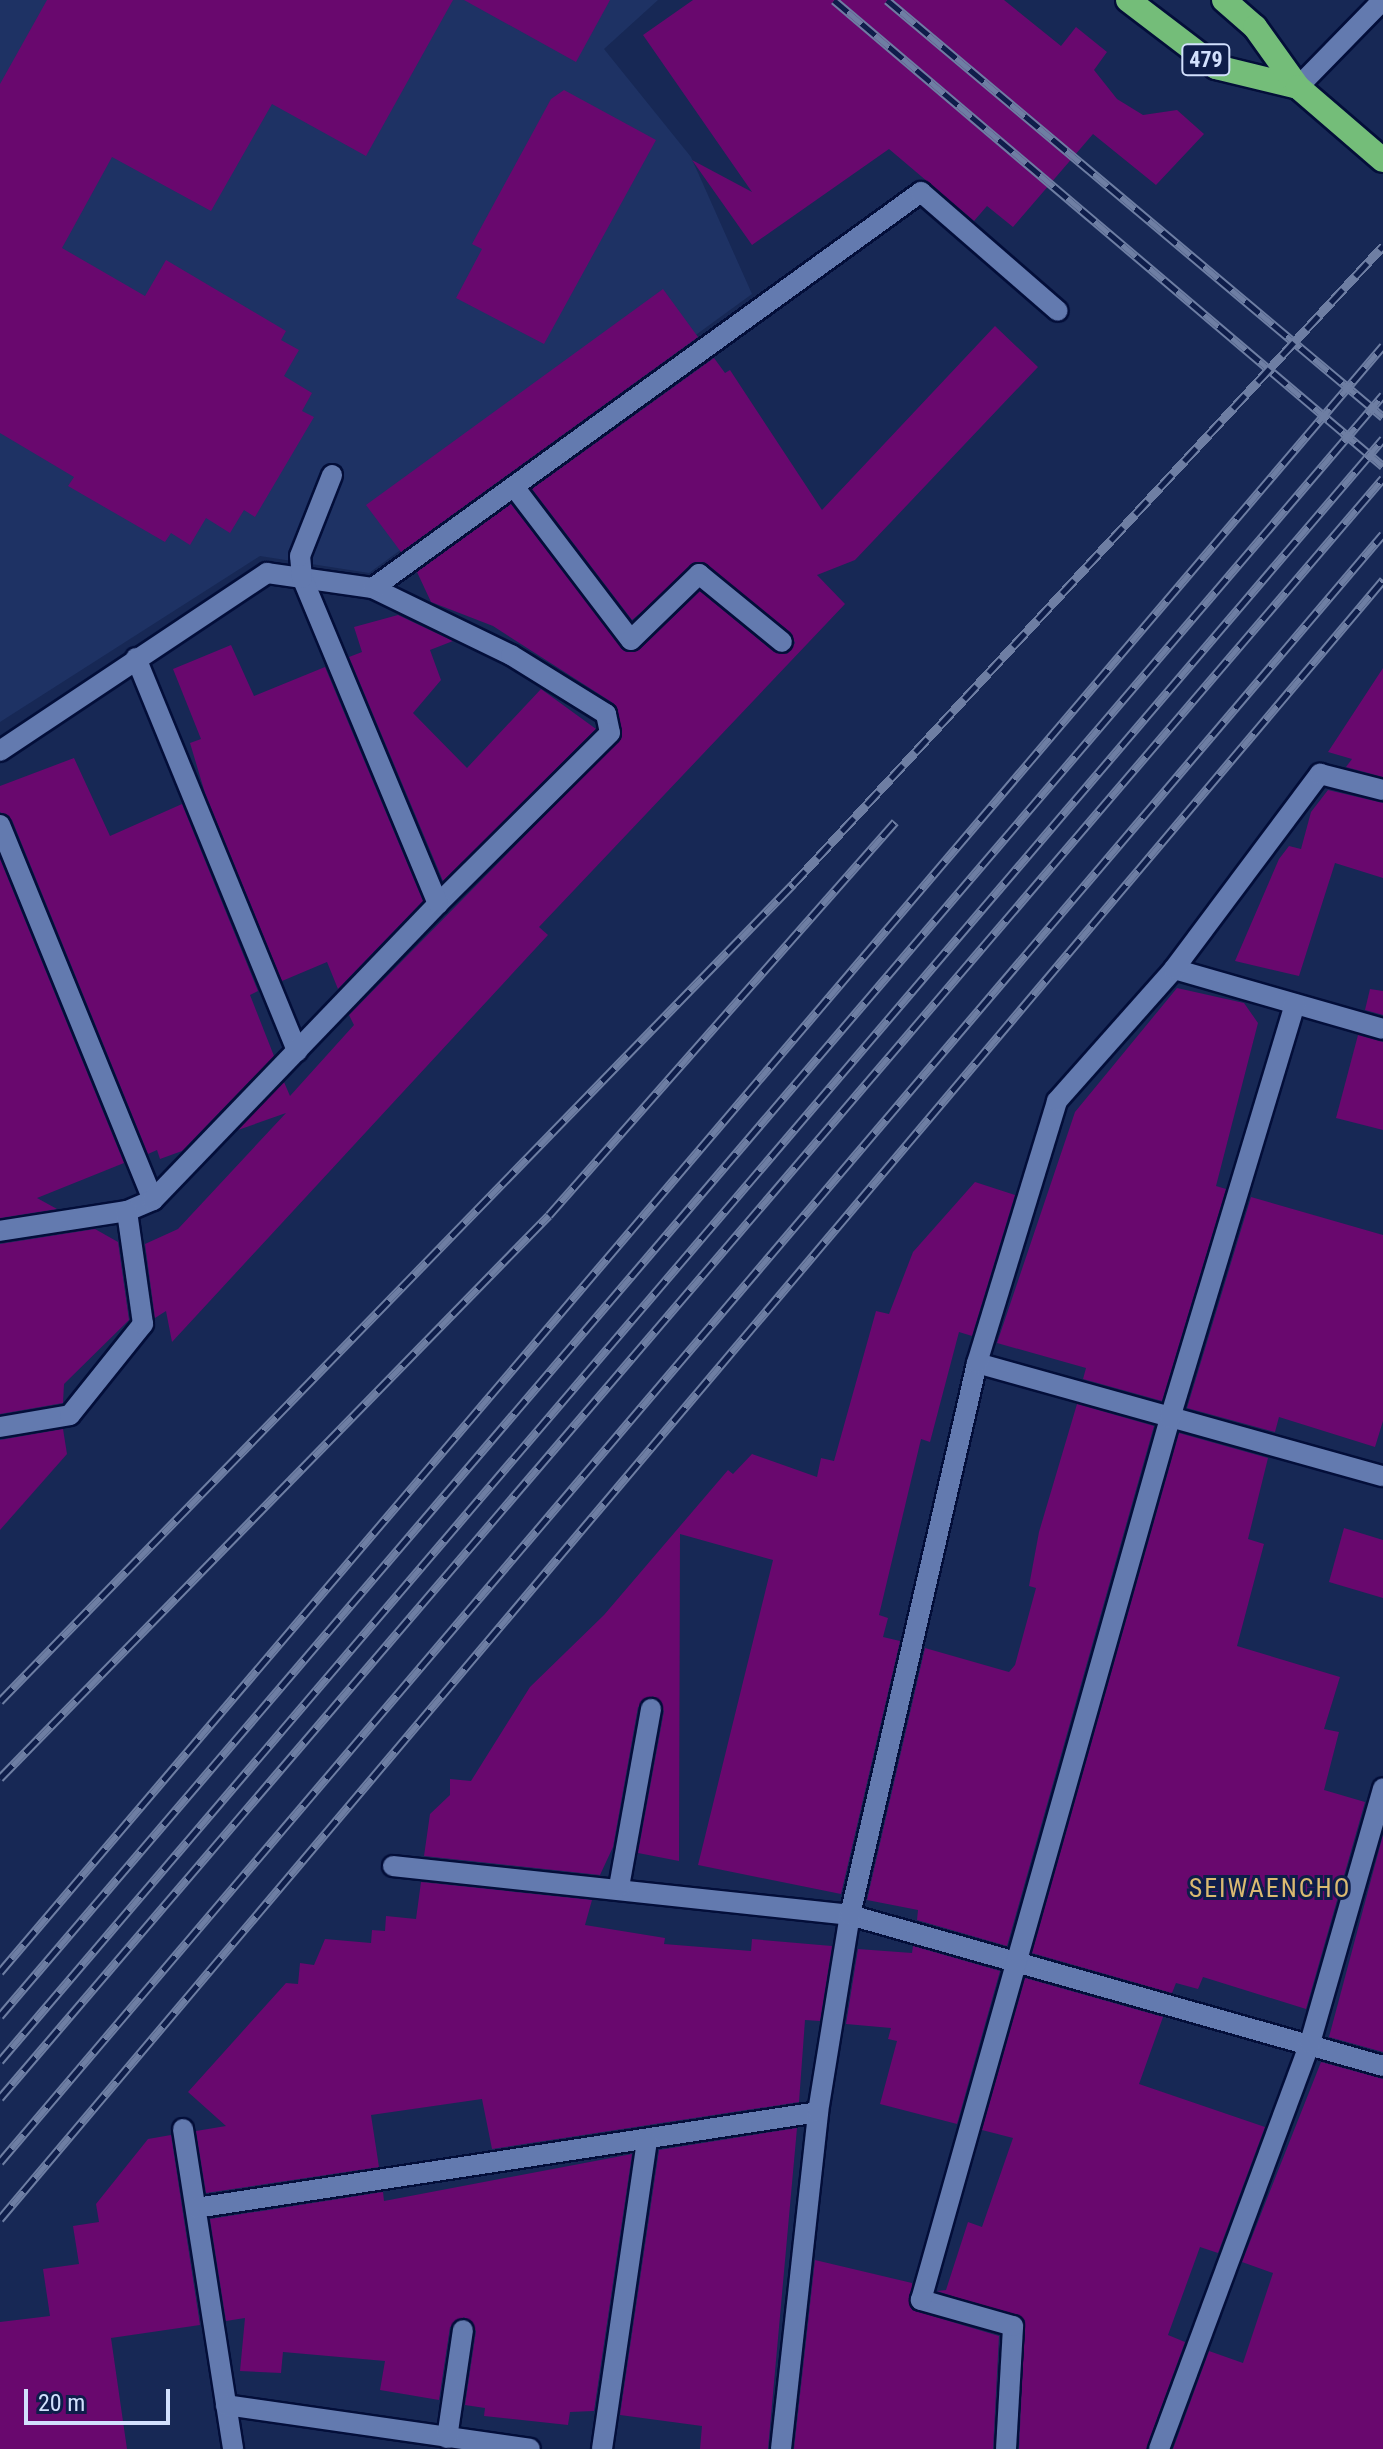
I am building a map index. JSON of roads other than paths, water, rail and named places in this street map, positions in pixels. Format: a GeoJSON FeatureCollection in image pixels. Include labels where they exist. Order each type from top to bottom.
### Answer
{"type":"FeatureCollection","features":[{"type":"Feature","properties":{"kind":"highway","name":"479"},"geometry":{"type":"LineString","coordinates":[[1128,0],[1216,67],[1298,87]]}},
{"type":"Feature","properties":{"kind":"highway","name":"479"},"geometry":{"type":"LineString","coordinates":[[1224,0],[1255,27],[1298,87],[1383,160]]}},
{"type":"Feature","properties":{"kind":"street"},"geometry":{"type":"LineString","coordinates":[[1298,87],[1383,0]]}},
{"type":"Feature","properties":{"kind":"street"},"geometry":{"type":"LineString","coordinates":[[373,588],[921,192],[1058,311]]}},
{"type":"Feature","properties":{"kind":"street"},"geometry":{"type":"LineString","coordinates":[[332,475],[300,556],[302,578],[438,904]]}},
{"type":"Feature","properties":{"kind":"street"},"geometry":{"type":"LineString","coordinates":[[515,488],[631,640],[699,574],[782,642]]}},
{"type":"Feature","properties":{"kind":"street"},"geometry":{"type":"LineString","coordinates":[[0,751],[267,573],[373,588],[538,672],[606,714],[610,733],[438,904],[153,1200],[127,1211],[0,1231]]}},
{"type":"Feature","properties":{"kind":"street"},"geometry":{"type":"LineString","coordinates":[[136,658],[297,1051]]}},
{"type":"Feature","properties":{"kind":"street"},"geometry":{"type":"LineString","coordinates":[[781,2449],[818,2112],[850,1915],[977,1363],[1057,1101],[1174,969],[1320,774],[1383,790]]}},
{"type":"Feature","properties":{"kind":"street"},"geometry":{"type":"LineString","coordinates":[[0,825],[153,1200]]}},
{"type":"Feature","properties":{"kind":"street"},"geometry":{"type":"LineString","coordinates":[[1174,969],[1383,1029]]}},
{"type":"Feature","properties":{"kind":"street"},"geometry":{"type":"LineString","coordinates":[[1006,2449],[1013,2326],[921,2300],[1019,1964],[1170,1418],[1295,1005]]}},
{"type":"Feature","properties":{"kind":"street"},"geometry":{"type":"LineString","coordinates":[[0,1427],[70,1415],[143,1324],[127,1211]]}},
{"type":"Feature","properties":{"kind":"street"},"geometry":{"type":"LineString","coordinates":[[977,1363],[1383,1476]]}},
{"type":"Feature","properties":{"kind":"street"},"geometry":{"type":"LineString","coordinates":[[619,1887],[651,1709]]}},
{"type":"Feature","properties":{"kind":"street"},"geometry":{"type":"LineString","coordinates":[[1159,2449],[1310,2043],[1383,1788]]}},
{"type":"Feature","properties":{"kind":"street"},"geometry":{"type":"LineString","coordinates":[[393,1866],[619,1887],[850,1915],[1383,2066]]}},
{"type":"Feature","properties":{"kind":"street"},"geometry":{"type":"LineString","coordinates":[[196,2208],[647,2141],[818,2112]]}},
{"type":"Feature","properties":{"kind":"street"},"geometry":{"type":"LineString","coordinates":[[183,2129],[233,2449]]}},
{"type":"Feature","properties":{"kind":"street"},"geometry":{"type":"LineString","coordinates":[[602,2449],[647,2141]]}},
{"type":"Feature","properties":{"kind":"street"},"geometry":{"type":"LineString","coordinates":[[447,2438],[463,2330]]}},
{"type":"Feature","properties":{"kind":"street"},"geometry":{"type":"LineString","coordinates":[[226,2405],[528,2449]]}},
{"type":"Feature","properties":{"kind":"railway"},"geometry":{"type":"LineString","coordinates":[[834,0],[1383,466]]}},
{"type":"Feature","properties":{"kind":"railway"},"geometry":{"type":"LineString","coordinates":[[887,0],[1383,417]]}},
{"type":"Feature","properties":{"kind":"railway"},"geometry":{"type":"LineString","coordinates":[[0,1701],[793,884],[1383,246]]}},
{"type":"Feature","properties":{"kind":"railway"},"geometry":{"type":"LineString","coordinates":[[0,1972],[1383,346]]}},
{"type":"Feature","properties":{"kind":"railway"},"geometry":{"type":"LineString","coordinates":[[0,2016],[1383,395]]}},
{"type":"Feature","properties":{"kind":"railway"},"geometry":{"type":"LineString","coordinates":[[0,2061],[1383,439]]}},
{"type":"Feature","properties":{"kind":"railway"},"geometry":{"type":"LineString","coordinates":[[0,2098],[1383,478]]}},
{"type":"Feature","properties":{"kind":"railway"},"geometry":{"type":"LineString","coordinates":[[0,2162],[1383,534]]}},
{"type":"Feature","properties":{"kind":"railway"},"geometry":{"type":"LineString","coordinates":[[0,2219],[1383,580]]}},
{"type":"Feature","properties":{"kind":"railway"},"geometry":{"type":"LineString","coordinates":[[0,1778],[549,1215],[895,822]]}},
{"type":"Feature","properties":{"kind":"district","name":"SEIWAENCHO"},"geometry":{"type":"Point","coordinates":[1270,1889]}}]}
